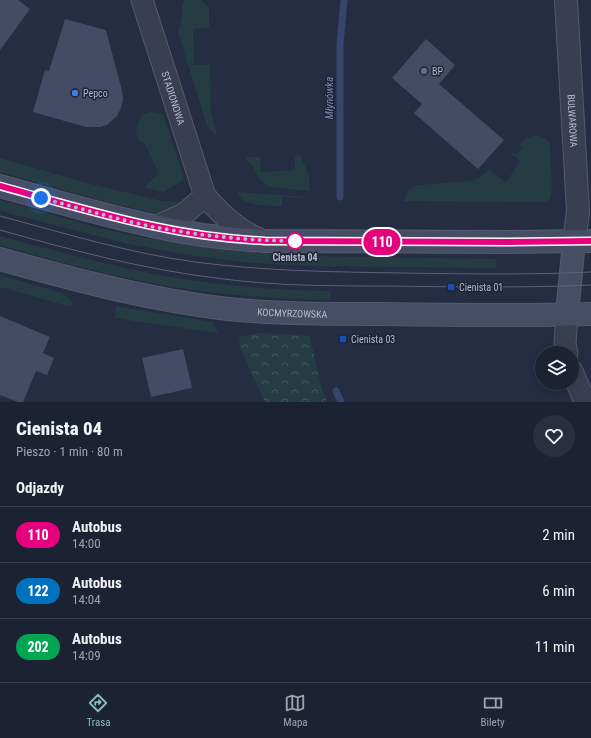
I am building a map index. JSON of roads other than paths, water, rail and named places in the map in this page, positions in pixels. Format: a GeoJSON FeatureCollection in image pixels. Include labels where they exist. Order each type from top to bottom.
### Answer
{"type":"FeatureCollection","features":[{"type":"Feature","properties":{"kind":"main road"},"geometry":{"type":"LineString","coordinates":[[0,186],[97,213],[155,227],[224,237],[265,241],[583,241],[567,314]]}},
{"type":"Feature","properties":{"kind":"main road","name":"KOCMYRZOWSKA"},"geometry":{"type":"LineString","coordinates":[[0,259],[58,276],[132,293],[227,308],[346,315],[486,316],[591,314]]}},
{"type":"Feature","properties":{"kind":"street","name":"STADIONOWA"},"geometry":{"type":"LineString","coordinates":[[142,0],[205,196],[228,220],[238,228],[265,241]]}},
{"type":"Feature","properties":{"kind":"street","name":"BULWAROWA"},"geometry":{"type":"LineString","coordinates":[[566,0],[578,211],[583,241]]}},
{"type":"Feature","properties":{"kind":"street"},"geometry":{"type":"LineString","coordinates":[[155,227],[184,214],[205,196]]}},
{"type":"Feature","properties":{"kind":"street"},"geometry":{"type":"LineString","coordinates":[[566,346],[567,314]]}},
{"type":"Feature","properties":{"kind":"street"},"geometry":{"type":"LineString","coordinates":[[579,387],[585,402]]}},
{"type":"Feature","properties":{"kind":"waterway","name":"Młynówka"},"geometry":{"type":"LineString","coordinates":[[340,197],[340,44],[344,0]]}},
{"type":"Feature","properties":{"kind":"waterway","name":"Młynówka"},"geometry":{"type":"LineString","coordinates":[[336,391],[341,402]]}},
{"type":"Feature","properties":{"kind":"tram line"},"geometry":{"type":"LineString","coordinates":[[0,216],[121,248],[170,258],[221,265],[351,272],[497,274],[591,272]]}},
{"type":"Feature","properties":{"kind":"tram line"},"geometry":{"type":"LineString","coordinates":[[0,230],[80,252],[161,270],[237,281],[345,286],[540,287],[591,285]]}},
{"type":"Feature","properties":{"kind":"place","name":"BP"},"geometry":{"type":"Point","coordinates":[424,71]}},
{"type":"Feature","properties":{"kind":"place","name":"Pepco"},"geometry":{"type":"Point","coordinates":[75,93]}},
{"type":"Feature","properties":{"kind":"place","name":"Cienista 04"},"geometry":{"type":"Point","coordinates":[295,241]}},
{"type":"Feature","properties":{"kind":"place","name":"Cienista 01"},"geometry":{"type":"Point","coordinates":[451,287]}},
{"type":"Feature","properties":{"kind":"place","name":"Cienista 03"},"geometry":{"type":"Point","coordinates":[343,339]}}]}
